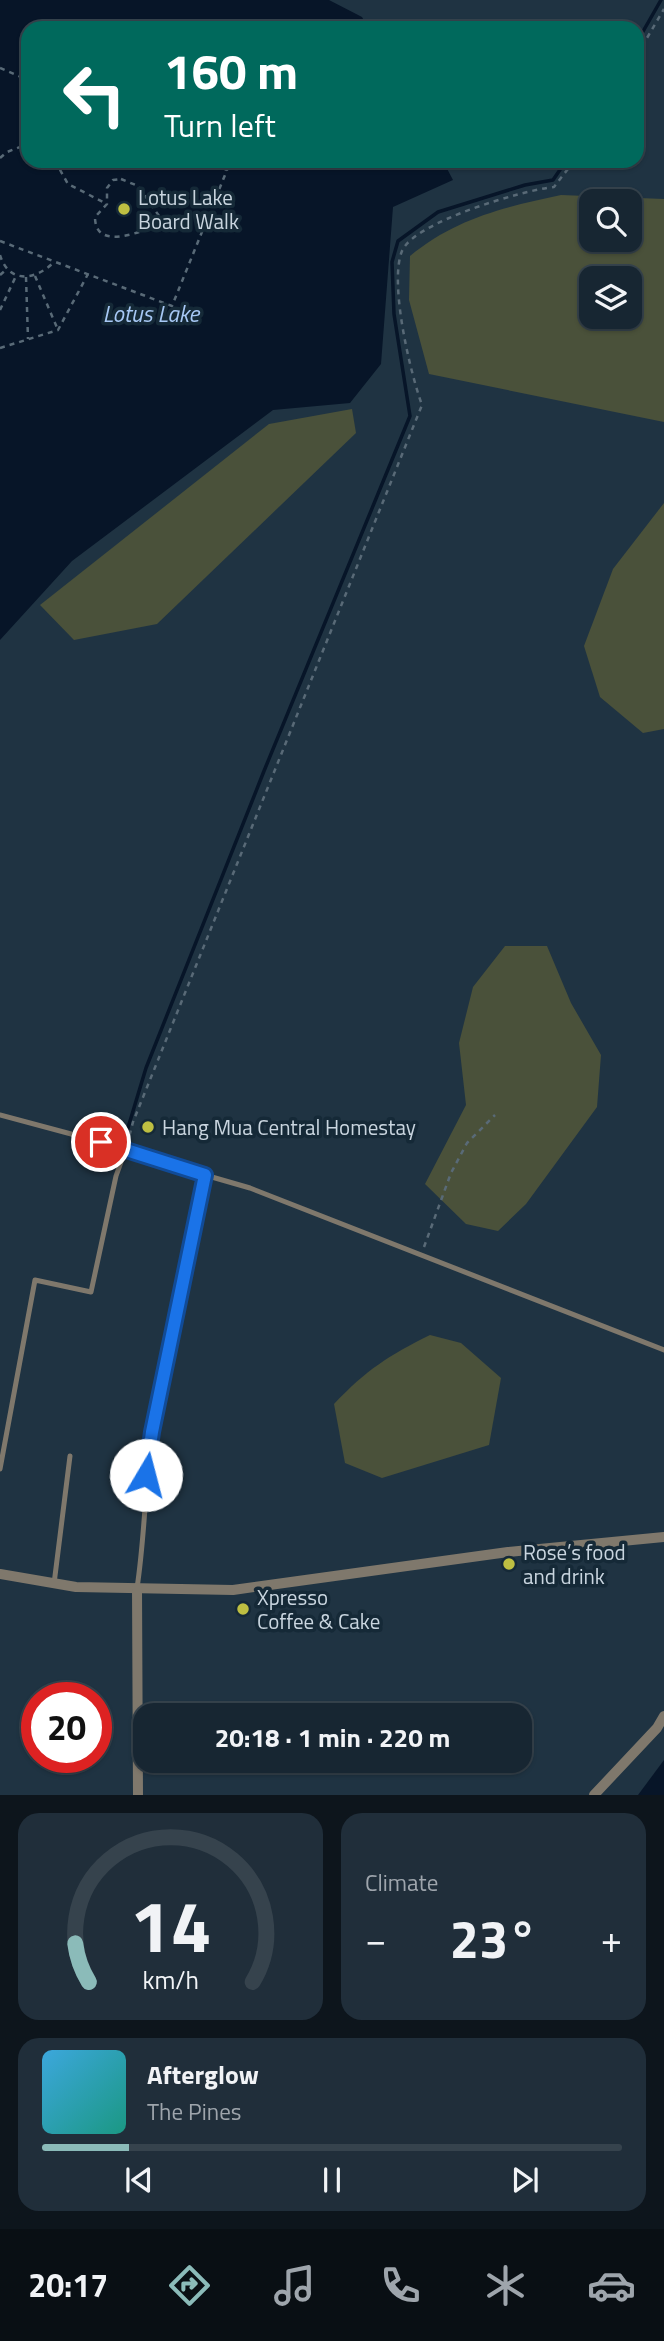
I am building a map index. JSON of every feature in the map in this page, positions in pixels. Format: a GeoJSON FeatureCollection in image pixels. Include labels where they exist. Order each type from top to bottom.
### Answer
{"type":"FeatureCollection","features":[{"type":"Feature","properties":{"kind":"street"},"geometry":{"type":"LineString","coordinates":[[0,1574],[76,1587],[233,1590],[508,1552],[664,1537]]}},
{"type":"Feature","properties":{"kind":"street"},"geometry":{"type":"LineString","coordinates":[[138,1588],[138,1795]]}},
{"type":"Feature","properties":{"kind":"street"},"geometry":{"type":"LineString","coordinates":[[594,1795],[657,1728],[664,1716]]}},
{"type":"Feature","properties":{"kind":"lane"},"geometry":{"type":"LineString","coordinates":[[0,1115],[101,1142],[250,1188],[664,1350]]}},
{"type":"Feature","properties":{"kind":"lane"},"geometry":{"type":"LineString","coordinates":[[0,1469],[35,1280],[91,1292],[116,1176],[125,1151]]}},
{"type":"Feature","properties":{"kind":"lane"},"geometry":{"type":"LineString","coordinates":[[138,1588],[145,1537],[146,1475],[152,1432],[205,1175]]}},
{"type":"Feature","properties":{"kind":"lane"},"geometry":{"type":"LineString","coordinates":[[54,1584],[70,1456]]}},
{"type":"Feature","properties":{"kind":"path"},"geometry":{"type":"LineString","coordinates":[[644,43],[664,9]]}},
{"type":"Feature","properties":{"kind":"path"},"geometry":{"type":"LineString","coordinates":[[0,68],[21,77]]}},
{"type":"Feature","properties":{"kind":"path"},"geometry":{"type":"LineString","coordinates":[[0,158],[21,147]]}},
{"type":"Feature","properties":{"kind":"path"},"geometry":{"type":"LineString","coordinates":[[59,168],[68,184],[107,204]]}},
{"type":"Feature","properties":{"kind":"path"},"geometry":{"type":"LineString","coordinates":[[0,242],[172,306],[227,170],[223,168]]}},
{"type":"Feature","properties":{"kind":"path"},"geometry":{"type":"LineString","coordinates":[[125,1151],[133,1122],[422,405],[415,385],[400,302],[398,268],[402,249],[425,231],[464,212],[499,198],[554,187],[569,168]]}},
{"type":"Feature","properties":{"kind":"path"},"geometry":{"type":"LineString","coordinates":[[113,180],[130,181],[138,186],[164,223],[116,237],[106,236],[95,226],[95,217],[107,204],[107,188],[113,180]]}},
{"type":"Feature","properties":{"kind":"path"},"geometry":{"type":"LineString","coordinates":[[0,255],[7,269],[16,276],[35,276],[55,261]]}},
{"type":"Feature","properties":{"kind":"path"},"geometry":{"type":"LineString","coordinates":[[0,275],[7,269]]}},
{"type":"Feature","properties":{"kind":"path"},"geometry":{"type":"LineString","coordinates":[[0,348],[58,330],[89,274]]}},
{"type":"Feature","properties":{"kind":"path"},"geometry":{"type":"LineString","coordinates":[[0,310],[16,276]]}},
{"type":"Feature","properties":{"kind":"path"},"geometry":{"type":"LineString","coordinates":[[35,276],[58,330]]}},
{"type":"Feature","properties":{"kind":"path"},"geometry":{"type":"LineString","coordinates":[[26,277],[28,339]]}},
{"type":"Feature","properties":{"kind":"path"},"geometry":{"type":"LineString","coordinates":[[422,1254],[451,1173],[467,1143],[495,1115]]}},
{"type":"Feature","properties":{"kind":"green space"},"geometry":{"type":"Polygon","coordinates":[[[561,195],[579,196],[579,252],[642,252],[642,198],[664,199],[664,422],[429,374],[409,300],[410,256],[445,232],[501,210],[561,195]]]}},
{"type":"Feature","properties":{"kind":"green space"},"geometry":{"type":"Polygon","coordinates":[[[352,409],[356,433],[157,624],[74,640],[40,605],[269,424],[352,409]]]}},
{"type":"Feature","properties":{"kind":"green space"},"geometry":{"type":"Polygon","coordinates":[[[664,503],[664,729],[643,733],[600,697],[584,646],[613,569],[664,503]]]}},
{"type":"Feature","properties":{"kind":"green space"},"geometry":{"type":"Polygon","coordinates":[[[505,946],[547,946],[571,1003],[601,1055],[597,1107],[526,1204],[498,1231],[466,1224],[425,1184],[466,1105],[459,1043],[473,987],[505,946]]]}},
{"type":"Feature","properties":{"kind":"green space"},"geometry":{"type":"Polygon","coordinates":[[[430,1335],[461,1343],[501,1378],[489,1445],[382,1478],[345,1463],[334,1404],[378,1365],[430,1335]]]}},
{"type":"Feature","properties":{"kind":"water","name":"Lotus Lake"},"geometry":{"type":"Polygon","coordinates":[[[0,0],[329,0],[362,17],[364,21],[21,21],[21,168],[447,168],[453,180],[393,207],[381,364],[350,403],[273,410],[72,561],[0,640],[0,0]]]}},
{"type":"Feature","properties":{"kind":"water"},"geometry":{"type":"Polygon","coordinates":[[[664,1760],[664,1795],[638,1795],[664,1760]]]}},
{"type":"Feature","properties":{"kind":"waterway"},"geometry":{"type":"LineString","coordinates":[[644,30],[661,0]]}},
{"type":"Feature","properties":{"kind":"waterway"},"geometry":{"type":"LineString","coordinates":[[127,1131],[146,1068],[410,416],[394,314],[392,262],[398,241],[438,212],[525,185],[553,180],[561,168]]}},
{"type":"Feature","properties":{"kind":"place","name":"Lotus Lake Board Walk"},"geometry":{"type":"Point","coordinates":[124,209]}},
{"type":"Feature","properties":{"kind":"place","name":"Hang Mua Central Homestay"},"geometry":{"type":"Point","coordinates":[148,1127]}},
{"type":"Feature","properties":{"kind":"place","name":"Rose’s food and drink"},"geometry":{"type":"Point","coordinates":[509,1564]}},
{"type":"Feature","properties":{"kind":"place","name":"Xpresso Coffee & Cake"},"geometry":{"type":"Point","coordinates":[243,1609]}},
{"type":"Feature","properties":{"kind":"route"},"geometry":{"type":"LineString","coordinates":[[101,1142],[205,1175],[152,1432],[146,1475]]}}]}
